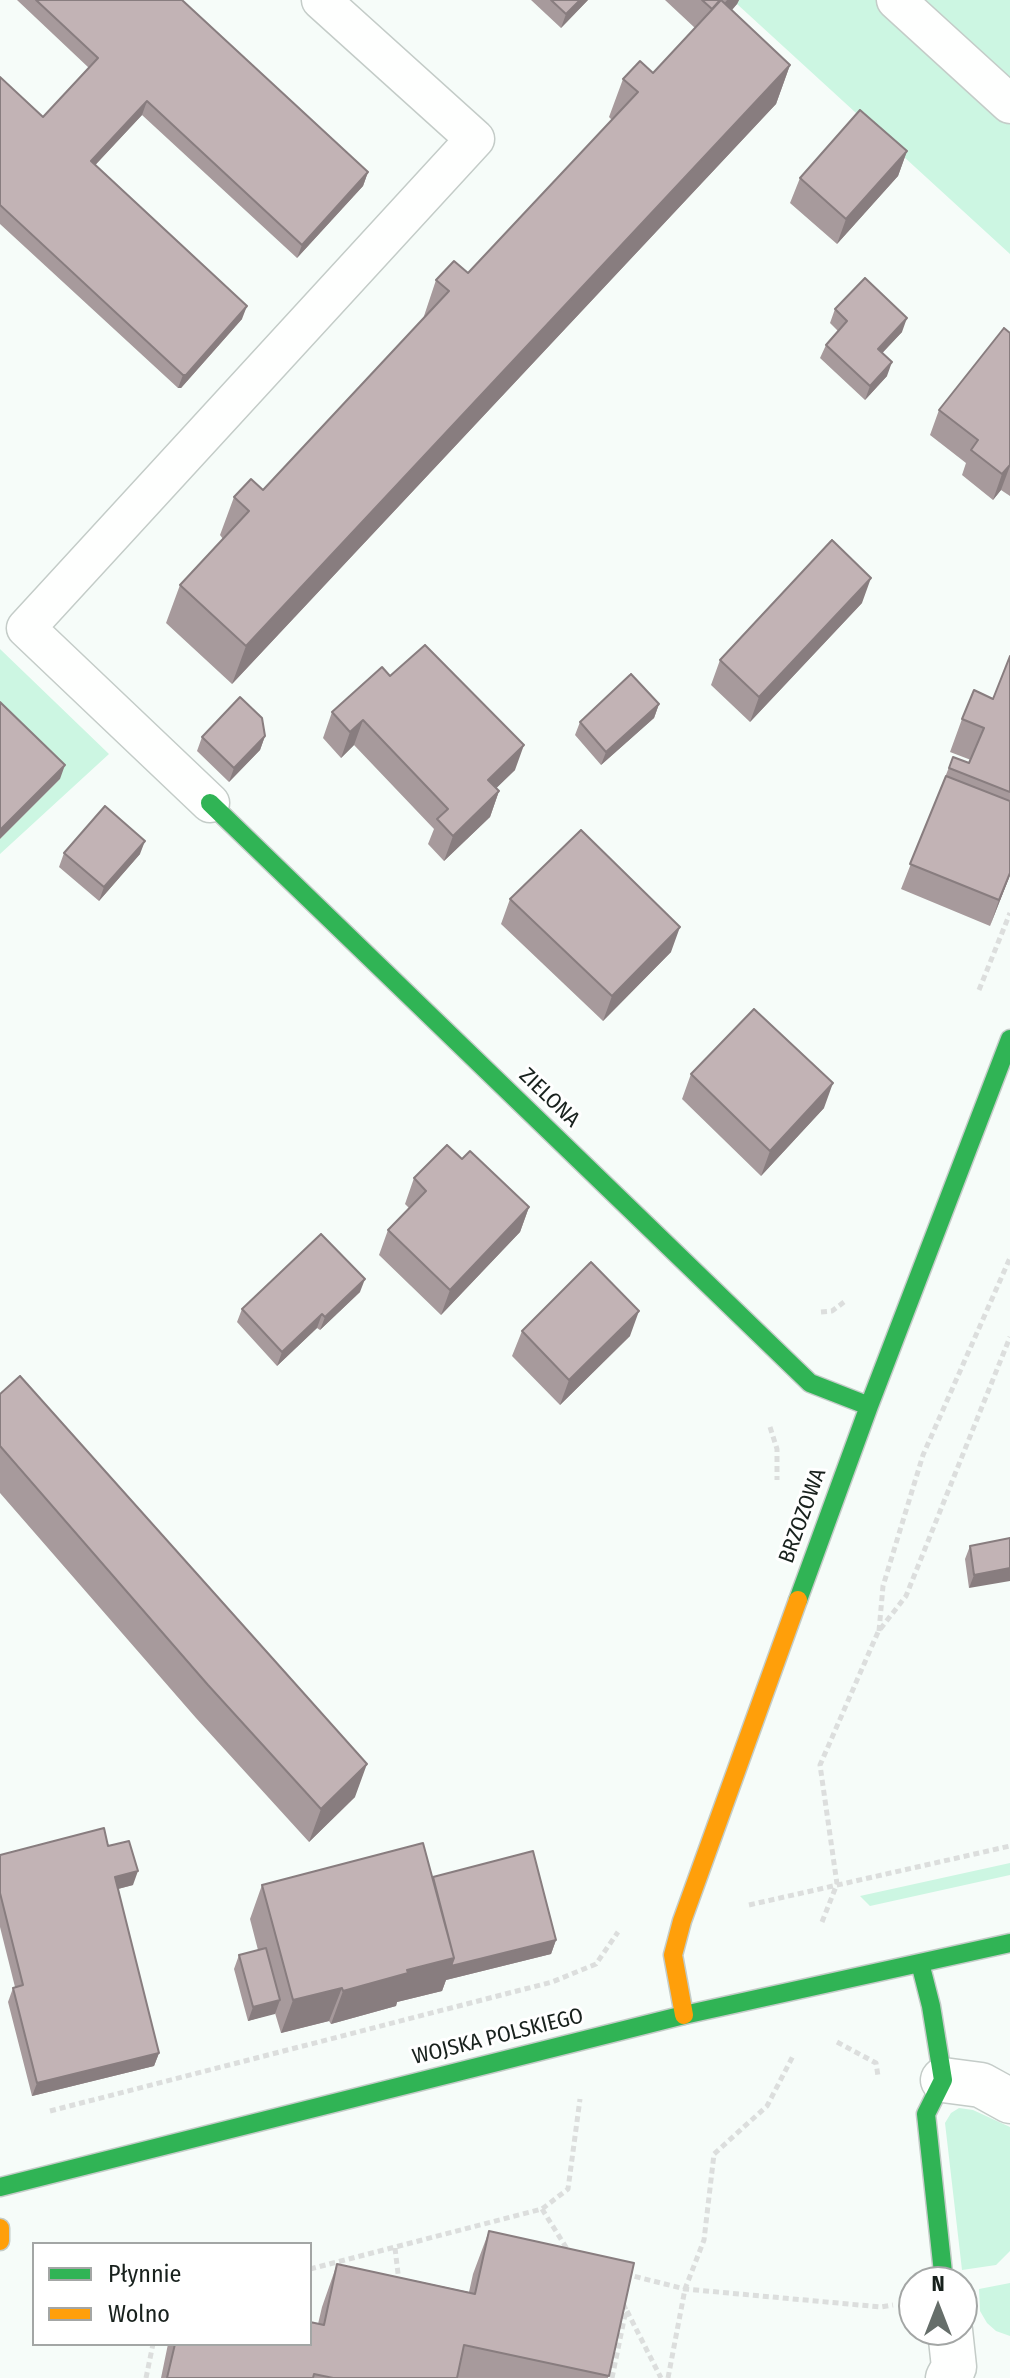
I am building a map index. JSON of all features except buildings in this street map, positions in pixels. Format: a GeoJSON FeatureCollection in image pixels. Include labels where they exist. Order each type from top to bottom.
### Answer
{"type":"FeatureCollection","features":[{"type":"Feature","properties":{"kind":"street","name":"ZIELONA"},"geometry":{"type":"LineString","coordinates":[[210,803],[810,1383],[869,1406]]}},
{"type":"Feature","properties":{"kind":"street","name":"BRZOZOWA"},"geometry":{"type":"LineString","coordinates":[[684,2015],[673,1955],[682,1921],[869,1406],[1010,1039]]}},
{"type":"Feature","properties":{"kind":"street","name":"WOJSKA POLSKIEGO"},"geometry":{"type":"LineString","coordinates":[[0,2187],[684,2015],[1010,1943]]}},
{"type":"Feature","properties":{"kind":"street"},"geometry":{"type":"LineString","coordinates":[[920,1963],[931,2006],[943,2080],[926,2114],[942,2266]]}},
{"type":"Feature","properties":{"kind":"street"},"geometry":{"type":"LineString","coordinates":[[943,2080],[981,2085],[1010,2101]]}},
{"type":"Feature","properties":{"kind":"street"},"geometry":{"type":"LineString","coordinates":[[0,2228],[0,2241]]}},
{"type":"Feature","properties":{"kind":"street"},"geometry":{"type":"LineString","coordinates":[[948,2378],[954,2367],[952,2346]]}},
{"type":"Feature","properties":{"kind":"lane"},"geometry":{"type":"LineString","coordinates":[[210,803],[26,628],[475,139],[321,0]]}},
{"type":"Feature","properties":{"kind":"lane"},"geometry":{"type":"LineString","coordinates":[[896,0],[1010,104]]}},
{"type":"Feature","properties":{"kind":"path"},"geometry":{"type":"LineString","coordinates":[[878,1632],[883,1586],[923,1455],[1010,1258]]}},
{"type":"Feature","properties":{"kind":"path"},"geometry":{"type":"LineString","coordinates":[[820,1926],[837,1884],[820,1765],[878,1632],[906,1596],[1010,1337]]}},
{"type":"Feature","properties":{"kind":"path"},"geometry":{"type":"LineString","coordinates":[[43,2112],[552,1982],[596,1964],[617,1932],[682,1921],[1010,1846]]}},
{"type":"Feature","properties":{"kind":"path"},"geometry":{"type":"LineString","coordinates":[[312,2269],[542,2209],[568,2189],[581,2102],[552,1982]]}},
{"type":"Feature","properties":{"kind":"path"},"geometry":{"type":"LineString","coordinates":[[668,2378],[685,2289],[704,2240],[714,2154],[767,2106],[794,2054]]}},
{"type":"Feature","properties":{"kind":"path"},"geometry":{"type":"LineString","coordinates":[[542,2209],[569,2251],[582,2257]]}},
{"type":"Feature","properties":{"kind":"path"},"geometry":{"type":"LineString","coordinates":[[395,2248],[399,2278],[397,2293]]}},
{"type":"Feature","properties":{"kind":"path"},"geometry":{"type":"LineString","coordinates":[[561,2264],[569,2251]]}},
{"type":"Feature","properties":{"kind":"path"},"geometry":{"type":"LineString","coordinates":[[620,2272],[685,2289],[881,2307],[895,2304]]}},
{"type":"Feature","properties":{"kind":"path"},"geometry":{"type":"LineString","coordinates":[[620,2296],[661,2378]]}},
{"type":"Feature","properties":{"kind":"path"},"geometry":{"type":"LineString","coordinates":[[612,2378],[626,2310]]}},
{"type":"Feature","properties":{"kind":"path"},"geometry":{"type":"LineString","coordinates":[[146,2378],[153,2346]]}},
{"type":"Feature","properties":{"kind":"green space"},"geometry":{"type":"Polygon","coordinates":[[[733,0],[1010,0],[1010,254],[737,4],[733,0]]]}},
{"type":"Feature","properties":{"kind":"green space"},"geometry":{"type":"Polygon","coordinates":[[[0,649],[109,754],[0,854],[0,839],[60,779],[0,721],[0,649]]]}},
{"type":"Feature","properties":{"kind":"green space"},"geometry":{"type":"Polygon","coordinates":[[[1010,1863],[1010,1875],[870,1906],[860,1896],[1010,1863]]]}},
{"type":"Feature","properties":{"kind":"green space"},"geometry":{"type":"Polygon","coordinates":[[[959,2108],[973,2110],[1010,2127],[1010,2251],[996,2265],[962,2266],[945,2123],[951,2113],[959,2108]]]}},
{"type":"Feature","properties":{"kind":"green space"},"geometry":{"type":"Polygon","coordinates":[[[1010,2283],[1010,2336],[996,2331],[987,2323],[980,2311],[979,2289],[1010,2283]]]}},
{"type":"Feature","properties":{"kind":"traffic: fast"},"geometry":{"type":"LineString","coordinates":[[210,803],[810,1383],[869,1406]]}},
{"type":"Feature","properties":{"kind":"traffic: fast"},"geometry":{"type":"LineString","coordinates":[[798,1600],[1010,1039]]}},
{"type":"Feature","properties":{"kind":"traffic: fast"},"geometry":{"type":"LineString","coordinates":[[0,2187],[684,2015],[1010,1943]]}},
{"type":"Feature","properties":{"kind":"traffic: fast"},"geometry":{"type":"LineString","coordinates":[[920,1963],[931,2006],[943,2080],[926,2114],[942,2266]]}},
{"type":"Feature","properties":{"kind":"traffic: slow"},"geometry":{"type":"LineString","coordinates":[[684,2015],[673,1955],[682,1921],[798,1600]]}},
{"type":"Feature","properties":{"kind":"traffic: slow"},"geometry":{"type":"LineString","coordinates":[[0,2228],[0,2241]]}}]}
